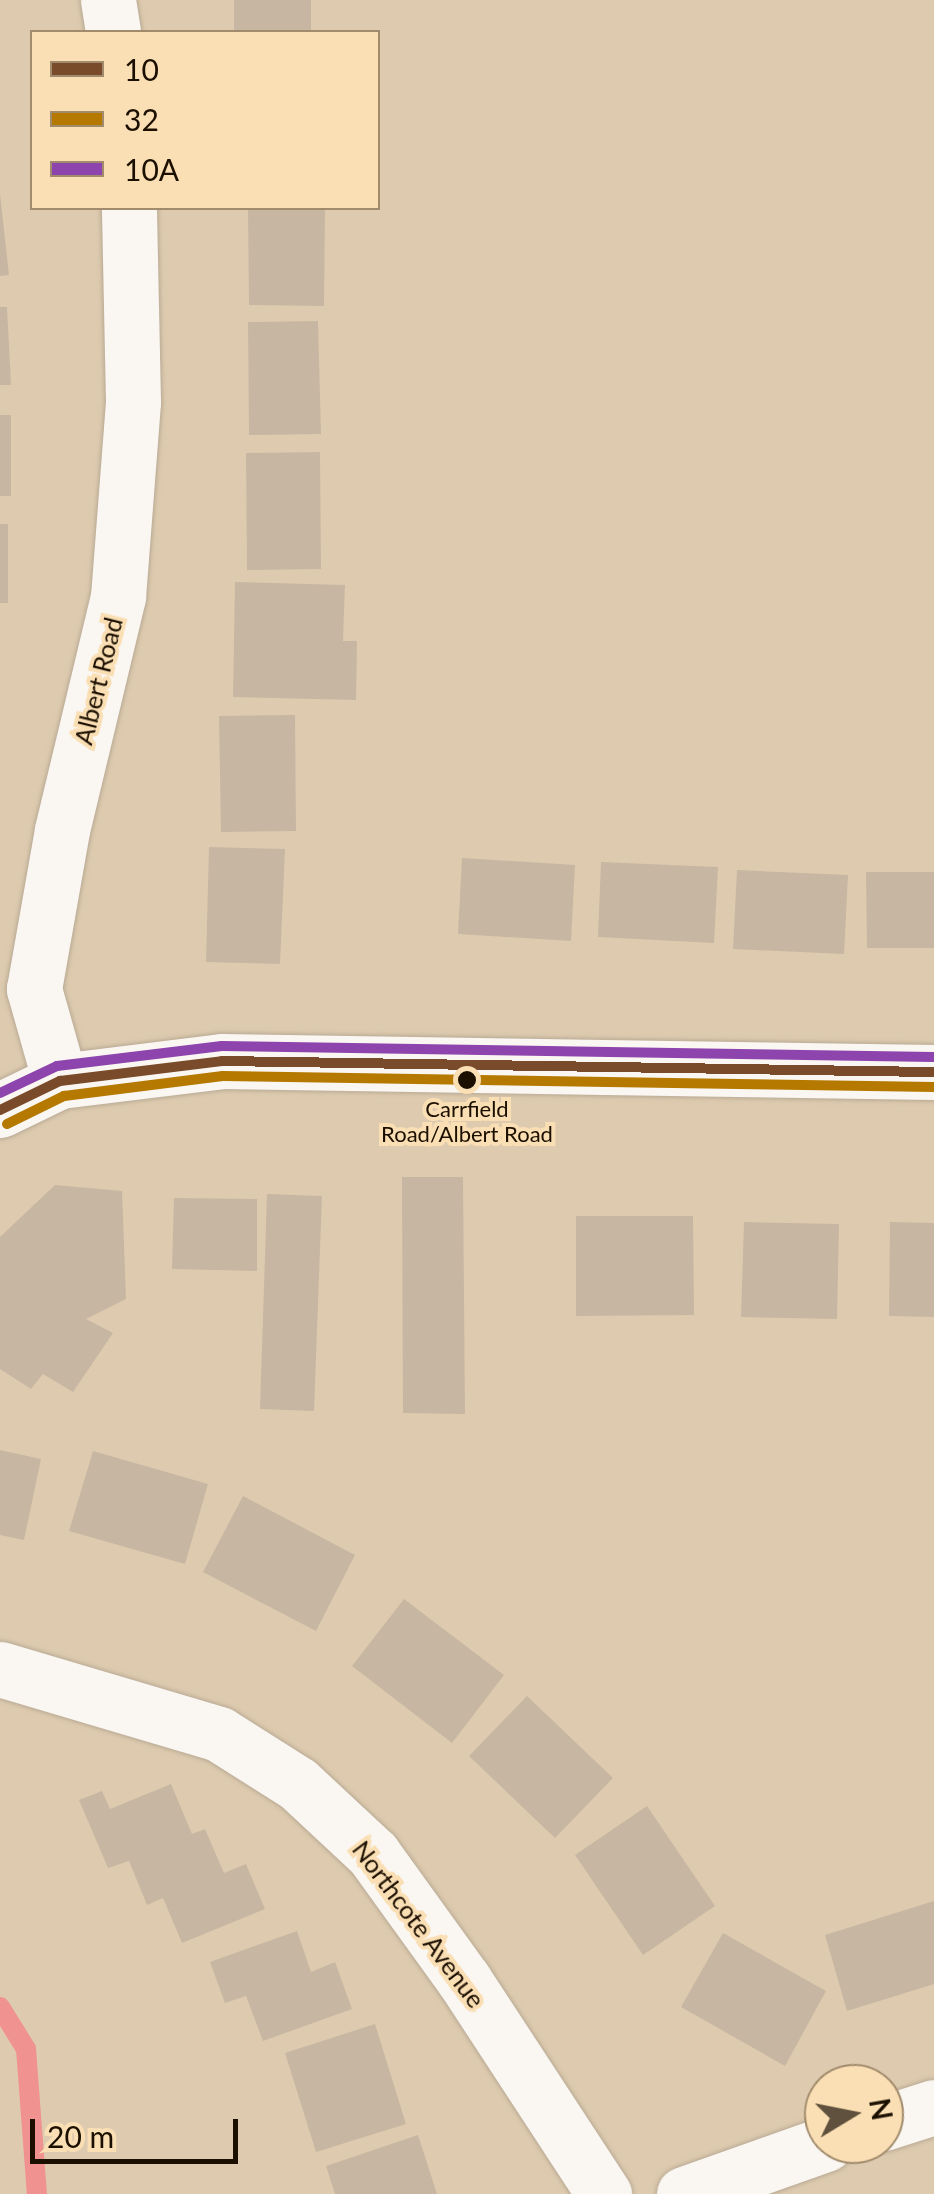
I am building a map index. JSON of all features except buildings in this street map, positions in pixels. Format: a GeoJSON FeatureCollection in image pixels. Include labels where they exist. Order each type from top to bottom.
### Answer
{"type":"FeatureCollection","features":[{"type":"Feature","properties":{"kind":"street"},"geometry":{"type":"LineString","coordinates":[[108,0],[113,30]]}},
{"type":"Feature","properties":{"kind":"street","name":"Albert Road"},"geometry":{"type":"LineString","coordinates":[[60,1081],[34,989],[62,830],[118,597],[133,402],[129,210]]}},
{"type":"Feature","properties":{"kind":"street"},"geometry":{"type":"LineString","coordinates":[[0,1110],[60,1081],[222,1061],[934,1072]]}},
{"type":"Feature","properties":{"kind":"street","name":"Northcote Avenue"},"geometry":{"type":"LineString","coordinates":[[0,1669],[219,1734],[298,1784],[373,1854],[604,2194]]}},
{"type":"Feature","properties":{"kind":"street"},"geometry":{"type":"LineString","coordinates":[[904,2117],[934,2107]]}},
{"type":"Feature","properties":{"kind":"street"},"geometry":{"type":"LineString","coordinates":[[684,2194],[804,2151]]}},
{"type":"Feature","properties":{"kind":"waterway"},"geometry":{"type":"LineString","coordinates":[[0,2007],[26,2049],[37,2194]]}},
{"type":"Feature","properties":{"kind":"transit line","name":"10A"},"geometry":{"type":"LineString","coordinates":[[0,1093],[57,1066],[222,1046],[934,1057]]}},
{"type":"Feature","properties":{"kind":"transit line","name":"10"},"geometry":{"type":"LineString","coordinates":[[0,1110],[60,1081],[222,1061],[934,1072]]}},
{"type":"Feature","properties":{"kind":"transit line","name":"32"},"geometry":{"type":"LineString","coordinates":[[7,1124],[64,1096],[223,1076],[934,1087]]}},
{"type":"Feature","properties":{"kind":"place","name":"Carrfield Road/Albert Road"},"geometry":{"type":"Point","coordinates":[467,1080]}}]}
